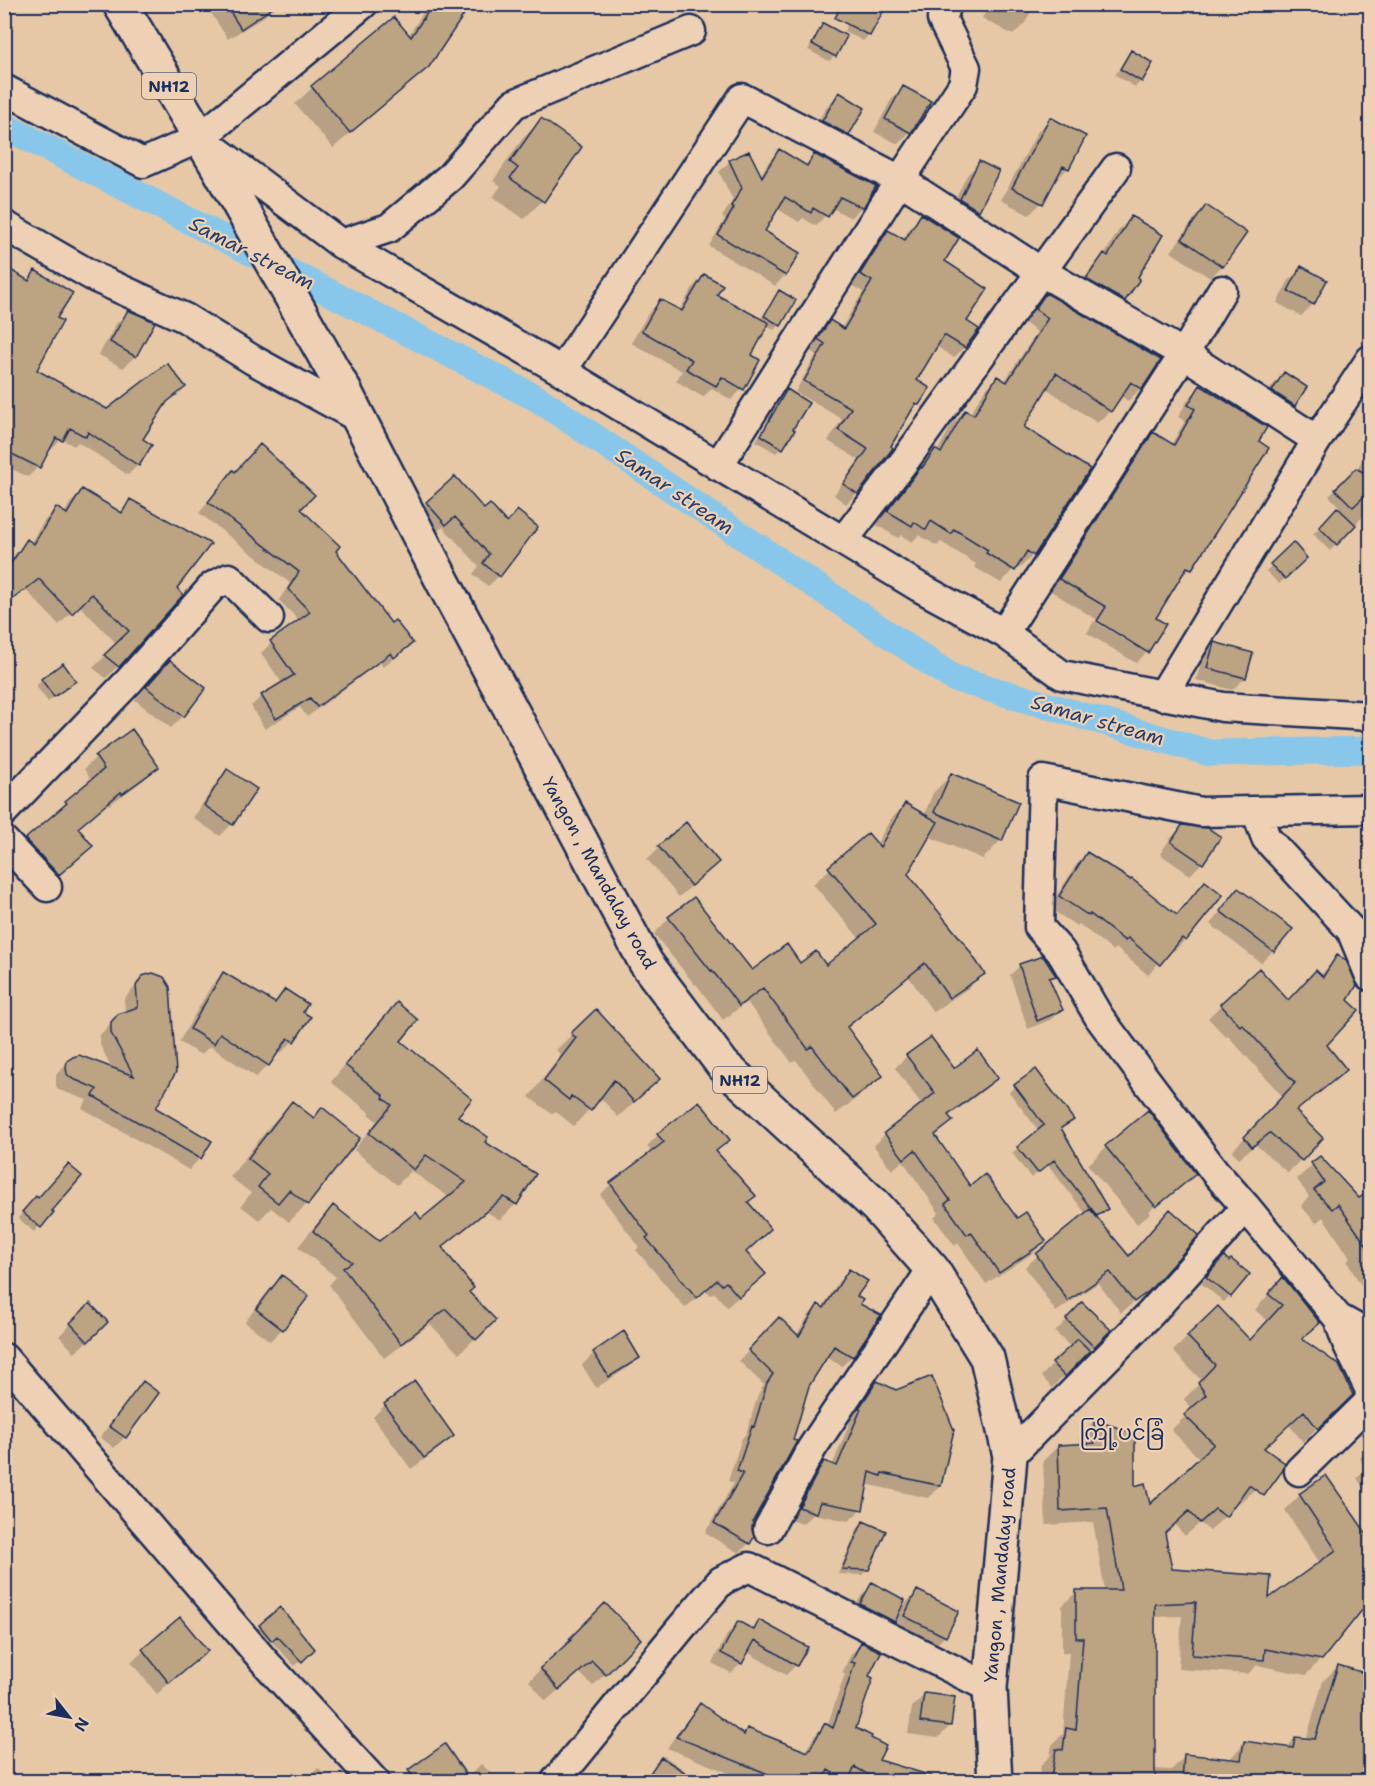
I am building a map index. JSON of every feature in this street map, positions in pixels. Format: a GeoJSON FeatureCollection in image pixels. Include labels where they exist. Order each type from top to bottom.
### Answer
{"type":"FeatureCollection","features":[{"type":"Feature","properties":{"kind":"highway","name":"NH12"},"geometry":{"type":"LineString","coordinates":[[120,4],[200,138]]}},
{"type":"Feature","properties":{"kind":"highway","name":"Yangon , Mandalay road"},"geometry":{"type":"LineString","coordinates":[[200,138],[343,388],[563,810],[646,963],[723,1065],[876,1206],[932,1269],[987,1358],[1010,1456],[990,1688],[995,1782]]}},
{"type":"Feature","properties":{"kind":"street"},"geometry":{"type":"LineString","coordinates":[[4,89],[143,163],[200,138],[363,4]]}},
{"type":"Feature","properties":{"kind":"street"},"geometry":{"type":"LineString","coordinates":[[718,466],[963,85],[966,68],[942,19],[947,4]]}},
{"type":"Feature","properties":{"kind":"street"},"geometry":{"type":"LineString","coordinates":[[341,244],[389,228],[450,177],[514,105],[691,31]]}},
{"type":"Feature","properties":{"kind":"street"},"geometry":{"type":"LineString","coordinates":[[562,371],[742,98],[900,180],[1040,271],[1184,354],[1317,440]]}},
{"type":"Feature","properties":{"kind":"street"},"geometry":{"type":"LineString","coordinates":[[200,138],[341,244],[562,371],[919,587],[1004,633],[1062,675],[1223,707],[1371,716]]}},
{"type":"Feature","properties":{"kind":"street"},"geometry":{"type":"LineString","coordinates":[[843,542],[906,459],[1116,168]]}},
{"type":"Feature","properties":{"kind":"street"},"geometry":{"type":"LineString","coordinates":[[4,225],[96,278],[185,318],[253,360],[357,417]]}},
{"type":"Feature","properties":{"kind":"street"},"geometry":{"type":"LineString","coordinates":[[1004,633],[1184,354],[1222,290]]}},
{"type":"Feature","properties":{"kind":"street"},"geometry":{"type":"LineString","coordinates":[[1162,696],[1317,440],[1371,360]]}},
{"type":"Feature","properties":{"kind":"street"},"geometry":{"type":"LineString","coordinates":[[4,811],[129,681],[213,586],[229,578],[269,618]]}},
{"type":"Feature","properties":{"kind":"street"},"geometry":{"type":"LineString","coordinates":[[1299,1471],[1369,1402],[1370,1390],[1347,1343],[1338,1318],[1215,1172],[1099,1017],[1061,952],[1039,927],[1043,780],[1201,812],[1371,809]]}},
{"type":"Feature","properties":{"kind":"street"},"geometry":{"type":"LineString","coordinates":[[1256,811],[1266,838],[1351,930],[1371,976]]}},
{"type":"Feature","properties":{"kind":"street"},"geometry":{"type":"LineString","coordinates":[[4,841],[47,887]]}},
{"type":"Feature","properties":{"kind":"street"},"geometry":{"type":"LineString","coordinates":[[1010,1456],[1151,1313],[1246,1207]]}},
{"type":"Feature","properties":{"kind":"street"},"geometry":{"type":"LineString","coordinates":[[768,1529],[812,1448],[932,1269]]}},
{"type":"Feature","properties":{"kind":"street"},"geometry":{"type":"LineString","coordinates":[[1338,1318],[1371,1335]]}},
{"type":"Feature","properties":{"kind":"street"},"geometry":{"type":"LineString","coordinates":[[4,1358],[264,1662],[375,1782]]}},
{"type":"Feature","properties":{"kind":"street"},"geometry":{"type":"LineString","coordinates":[[555,1782],[721,1581],[749,1567],[990,1688]]}},
{"type":"Feature","properties":{"kind":"building"},"geometry":{"type":"Polygon","coordinates":[[[225,4],[278,4],[241,29],[225,4]]]}},
{"type":"Feature","properties":{"kind":"building"},"geometry":{"type":"Polygon","coordinates":[[[433,4],[471,4],[429,67],[350,133],[311,86],[394,17],[411,37],[433,4]]]}},
{"type":"Feature","properties":{"kind":"building"},"geometry":{"type":"Polygon","coordinates":[[[842,4],[887,4],[870,36],[835,18],[842,4]]]}},
{"type":"Feature","properties":{"kind":"building"},"geometry":{"type":"Polygon","coordinates":[[[823,23],[847,36],[836,57],[812,44],[823,23]]]}},
{"type":"Feature","properties":{"kind":"building"},"geometry":{"type":"Polygon","coordinates":[[[1131,50],[1153,63],[1142,82],[1120,69],[1131,50]]]}},
{"type":"Feature","properties":{"kind":"building"},"geometry":{"type":"Polygon","coordinates":[[[903,86],[931,101],[911,133],[885,119],[903,86]]]}},
{"type":"Feature","properties":{"kind":"building"},"geometry":{"type":"Polygon","coordinates":[[[839,92],[865,108],[849,135],[822,121],[839,92]]]}},
{"type":"Feature","properties":{"kind":"building"},"geometry":{"type":"Polygon","coordinates":[[[1050,117],[1086,136],[1069,169],[1063,166],[1043,204],[1012,188],[1050,117]]]}},
{"type":"Feature","properties":{"kind":"building"},"geometry":{"type":"Polygon","coordinates":[[[541,118],[582,147],[544,202],[510,178],[518,168],[510,162],[541,118]]]}},
{"type":"Feature","properties":{"kind":"building"},"geometry":{"type":"Polygon","coordinates":[[[779,149],[807,166],[814,154],[876,186],[863,208],[840,197],[828,217],[813,208],[811,213],[785,197],[765,231],[800,253],[786,276],[718,235],[734,208],[731,206],[742,188],[729,160],[749,151],[762,177],[779,149]]]}},
{"type":"Feature","properties":{"kind":"building"},"geometry":{"type":"Polygon","coordinates":[[[979,161],[999,171],[979,211],[960,199],[979,161]]]}},
{"type":"Feature","properties":{"kind":"building"},"geometry":{"type":"Polygon","coordinates":[[[1206,205],[1247,233],[1223,267],[1182,239],[1206,205]]]}},
{"type":"Feature","properties":{"kind":"building"},"geometry":{"type":"Polygon","coordinates":[[[921,214],[959,238],[945,261],[988,289],[967,321],[979,329],[965,348],[944,335],[917,380],[930,388],[919,405],[916,403],[891,446],[893,448],[858,494],[843,484],[868,449],[838,430],[851,408],[804,381],[825,344],[818,339],[830,320],[844,329],[872,281],[860,274],[888,230],[905,240],[921,214]]]}},
{"type":"Feature","properties":{"kind":"building"},"geometry":{"type":"Polygon","coordinates":[[[1131,216],[1163,235],[1138,277],[1140,279],[1125,301],[1086,279],[1104,253],[1108,256],[1131,216]]]}},
{"type":"Feature","properties":{"kind":"building"},"geometry":{"type":"Polygon","coordinates":[[[4,266],[29,281],[35,270],[73,293],[57,318],[63,321],[37,370],[107,409],[167,363],[186,387],[167,402],[143,439],[152,445],[139,466],[88,432],[86,437],[70,428],[63,441],[56,438],[40,468],[4,450],[4,266]]]}},
{"type":"Feature","properties":{"kind":"building"},"geometry":{"type":"Polygon","coordinates":[[[1301,266],[1327,280],[1314,305],[1288,291],[1301,266]]]}},
{"type":"Feature","properties":{"kind":"building"},"geometry":{"type":"Polygon","coordinates":[[[704,274],[723,285],[717,295],[769,323],[752,355],[760,360],[744,390],[722,377],[716,386],[686,369],[692,360],[642,331],[660,299],[682,311],[704,274]]]}},
{"type":"Feature","properties":{"kind":"building"},"geometry":{"type":"Polygon","coordinates":[[[779,290],[796,300],[781,326],[764,316],[779,290]]]}},
{"type":"Feature","properties":{"kind":"building"},"geometry":{"type":"Polygon","coordinates":[[[1046,293],[1161,360],[1142,389],[1131,382],[1111,412],[1056,373],[1024,427],[1090,469],[1034,556],[1027,551],[1015,571],[986,553],[988,550],[954,529],[951,534],[931,521],[926,530],[914,522],[912,526],[887,511],[935,449],[941,453],[965,410],[974,415],[997,376],[1007,382],[1048,318],[1035,309],[1046,293]]]}},
{"type":"Feature","properties":{"kind":"building"},"geometry":{"type":"Polygon","coordinates":[[[128,310],[155,322],[136,357],[110,342],[128,310]]]}},
{"type":"Feature","properties":{"kind":"building"},"geometry":{"type":"Polygon","coordinates":[[[1284,372],[1307,387],[1295,406],[1272,391],[1284,372]]]}},
{"type":"Feature","properties":{"kind":"building"},"geometry":{"type":"Polygon","coordinates":[[[1200,385],[1267,427],[1259,441],[1269,448],[1192,569],[1187,567],[1156,618],[1166,624],[1148,653],[1097,621],[1106,607],[1059,579],[1153,432],[1174,445],[1195,409],[1188,405],[1200,385]]]}},
{"type":"Feature","properties":{"kind":"building"},"geometry":{"type":"Polygon","coordinates":[[[787,389],[809,403],[783,449],[761,435],[787,389]]]}},
{"type":"Feature","properties":{"kind":"building"},"geometry":{"type":"Polygon","coordinates":[[[260,444],[315,495],[301,509],[340,546],[336,551],[348,567],[391,623],[395,620],[413,643],[394,658],[391,653],[317,707],[310,698],[276,719],[261,695],[294,675],[270,641],[310,612],[288,589],[299,572],[208,502],[233,470],[235,472],[260,444]]]}},
{"type":"Feature","properties":{"kind":"building"},"geometry":{"type":"Polygon","coordinates":[[[1356,468],[1371,477],[1371,490],[1353,507],[1335,489],[1356,468]]]}},
{"type":"Feature","properties":{"kind":"building"},"geometry":{"type":"Polygon","coordinates":[[[455,476],[484,509],[490,504],[507,523],[517,510],[538,527],[500,577],[483,563],[489,554],[455,517],[446,525],[426,502],[455,476]]]}},
{"type":"Feature","properties":{"kind":"building"},"geometry":{"type":"Polygon","coordinates":[[[82,489],[122,513],[130,499],[211,544],[177,588],[183,595],[119,667],[104,655],[129,631],[92,594],[72,614],[39,579],[4,606],[4,574],[27,539],[34,544],[56,507],[67,514],[82,489]]]}},
{"type":"Feature","properties":{"kind":"building"},"geometry":{"type":"Polygon","coordinates":[[[1337,507],[1356,525],[1337,545],[1319,527],[1337,507]]]}},
{"type":"Feature","properties":{"kind":"building"},"geometry":{"type":"Polygon","coordinates":[[[1293,542],[1307,558],[1285,579],[1270,564],[1293,542]]]}},
{"type":"Feature","properties":{"kind":"building"},"geometry":{"type":"Polygon","coordinates":[[[1214,642],[1253,653],[1246,678],[1207,668],[1214,642]]]}},
{"type":"Feature","properties":{"kind":"building"},"geometry":{"type":"Polygon","coordinates":[[[170,660],[206,688],[184,717],[146,687],[170,660]]]}},
{"type":"Feature","properties":{"kind":"building"},"geometry":{"type":"Polygon","coordinates":[[[63,663],[76,681],[54,697],[41,679],[63,663]]]}},
{"type":"Feature","properties":{"kind":"building"},"geometry":{"type":"Polygon","coordinates":[[[132,729],[159,767],[122,794],[121,792],[78,828],[93,846],[59,875],[25,839],[67,803],[65,801],[104,769],[95,756],[132,729]]]}},
{"type":"Feature","properties":{"kind":"building"},"geometry":{"type":"Polygon","coordinates":[[[227,769],[257,789],[233,825],[204,805],[227,769]]]}},
{"type":"Feature","properties":{"kind":"building"},"geometry":{"type":"Polygon","coordinates":[[[951,773],[1019,802],[1002,841],[934,812],[951,773]]]}},
{"type":"Feature","properties":{"kind":"building"},"geometry":{"type":"Polygon","coordinates":[[[905,803],[938,822],[908,874],[964,943],[985,974],[949,998],[925,963],[847,1027],[883,1076],[852,1099],[812,1046],[808,1049],[763,988],[739,1006],[668,917],[694,897],[752,970],[787,944],[800,963],[816,951],[826,965],[876,924],[828,867],[868,833],[880,847],[905,803]]]}},
{"type":"Feature","properties":{"kind":"building"},"geometry":{"type":"Polygon","coordinates":[[[686,822],[719,862],[691,886],[658,846],[686,822]]]}},
{"type":"Feature","properties":{"kind":"building"},"geometry":{"type":"Polygon","coordinates":[[[1182,825],[1208,828],[1221,837],[1203,864],[1171,842],[1182,825]]]}},
{"type":"Feature","properties":{"kind":"building"},"geometry":{"type":"Polygon","coordinates":[[[1087,852],[1132,879],[1177,915],[1205,881],[1223,895],[1186,941],[1182,938],[1160,965],[1128,938],[1125,941],[1090,914],[1089,916],[1059,896],[1087,852]]]}},
{"type":"Feature","properties":{"kind":"building"},"geometry":{"type":"Polygon","coordinates":[[[1238,888],[1293,929],[1274,952],[1220,911],[1238,888]]]}},
{"type":"Feature","properties":{"kind":"building"},"geometry":{"type":"Polygon","coordinates":[[[1337,955],[1346,960],[1357,985],[1348,1000],[1359,1010],[1327,1045],[1347,1070],[1296,1111],[1323,1138],[1302,1161],[1270,1133],[1252,1147],[1244,1137],[1295,1083],[1242,1024],[1240,1026],[1220,1004],[1259,968],[1288,1000],[1316,970],[1323,977],[1337,955]]]}},
{"type":"Feature","properties":{"kind":"building"},"geometry":{"type":"Polygon","coordinates":[[[1043,956],[1056,976],[1049,978],[1063,1010],[1037,1021],[1019,964],[1043,956]]]}},
{"type":"Feature","properties":{"kind":"building"},"geometry":{"type":"Polygon","coordinates":[[[223,972],[275,1003],[285,989],[308,1004],[303,1012],[311,1017],[294,1042],[288,1038],[269,1066],[220,1033],[214,1044],[190,1029],[223,972]]]}},
{"type":"Feature","properties":{"kind":"building"},"geometry":{"type":"Polygon","coordinates":[[[153,973],[164,977],[170,987],[176,1072],[156,1108],[212,1141],[201,1159],[93,1096],[97,1089],[67,1074],[67,1061],[79,1055],[134,1076],[111,1033],[111,1022],[118,1014],[138,1007],[136,986],[142,976],[153,973]]]}},
{"type":"Feature","properties":{"kind":"building"},"geometry":{"type":"Polygon","coordinates":[[[397,1002],[418,1020],[401,1041],[472,1099],[458,1116],[488,1137],[485,1142],[536,1174],[517,1205],[504,1197],[442,1247],[474,1288],[469,1292],[496,1320],[476,1340],[446,1309],[401,1344],[343,1268],[352,1262],[313,1231],[333,1205],[379,1241],[416,1212],[421,1219],[466,1182],[426,1155],[414,1170],[369,1133],[392,1105],[345,1065],[397,1002]]]}},
{"type":"Feature","properties":{"kind":"building"},"geometry":{"type":"Polygon","coordinates":[[[596,1009],[660,1079],[634,1102],[614,1080],[591,1111],[571,1096],[569,1100],[544,1080],[576,1038],[571,1033],[596,1009]]]}},
{"type":"Feature","properties":{"kind":"building"},"geometry":{"type":"Polygon","coordinates":[[[931,1037],[954,1068],[978,1050],[998,1078],[948,1115],[953,1121],[935,1135],[970,1186],[985,1174],[1017,1218],[1026,1212],[1046,1241],[999,1273],[971,1232],[967,1235],[945,1204],[950,1200],[915,1150],[904,1159],[884,1133],[935,1093],[906,1055],[931,1037]]]}},
{"type":"Feature","properties":{"kind":"building"},"geometry":{"type":"Polygon","coordinates":[[[1036,1069],[1074,1120],[1061,1128],[1108,1209],[1097,1216],[1054,1160],[1038,1173],[1017,1147],[1044,1125],[1014,1085],[1036,1069]]]}},
{"type":"Feature","properties":{"kind":"building"},"geometry":{"type":"Polygon","coordinates":[[[292,1101],[314,1118],[322,1107],[360,1138],[308,1205],[289,1190],[278,1203],[258,1187],[268,1174],[248,1158],[292,1101]]]}},
{"type":"Feature","properties":{"kind":"building"},"geometry":{"type":"Polygon","coordinates":[[[699,1101],[730,1140],[716,1151],[756,1196],[748,1202],[771,1229],[746,1252],[766,1274],[739,1297],[726,1282],[722,1285],[717,1280],[697,1298],[646,1238],[649,1236],[610,1183],[664,1142],[657,1134],[699,1101]]]}},
{"type":"Feature","properties":{"kind":"building"},"geometry":{"type":"Polygon","coordinates":[[[1148,1110],[1196,1174],[1156,1207],[1105,1146],[1148,1110]]]}},
{"type":"Feature","properties":{"kind":"building"},"geometry":{"type":"Polygon","coordinates":[[[1320,1156],[1359,1198],[1371,1190],[1371,1252],[1338,1204],[1332,1209],[1314,1190],[1324,1182],[1311,1163],[1320,1156]]]}},
{"type":"Feature","properties":{"kind":"building"},"geometry":{"type":"Polygon","coordinates":[[[68,1164],[82,1176],[52,1211],[54,1212],[41,1228],[22,1212],[36,1196],[38,1198],[68,1164]]]}},
{"type":"Feature","properties":{"kind":"building"},"geometry":{"type":"Polygon","coordinates":[[[1090,1209],[1129,1256],[1170,1209],[1199,1235],[1149,1291],[1134,1302],[1110,1272],[1068,1301],[1036,1254],[1090,1209]]]}},
{"type":"Feature","properties":{"kind":"building"},"geometry":{"type":"Polygon","coordinates":[[[1224,1256],[1250,1274],[1231,1297],[1206,1277],[1224,1256]]]}},
{"type":"Feature","properties":{"kind":"building"},"geometry":{"type":"Polygon","coordinates":[[[849,1269],[868,1281],[857,1296],[863,1300],[860,1304],[881,1315],[853,1357],[834,1346],[809,1386],[793,1440],[797,1441],[753,1521],[754,1537],[750,1544],[714,1523],[743,1473],[737,1471],[752,1426],[754,1427],[767,1383],[773,1374],[748,1350],[779,1317],[799,1336],[818,1304],[824,1308],[849,1269]]]}},
{"type":"Feature","properties":{"kind":"building"},"geometry":{"type":"Polygon","coordinates":[[[282,1275],[309,1296],[283,1330],[256,1309],[282,1275]]]}},
{"type":"Feature","properties":{"kind":"building"},"geometry":{"type":"Polygon","coordinates":[[[1283,1277],[1320,1323],[1302,1339],[1339,1365],[1353,1395],[1318,1429],[1304,1411],[1264,1448],[1285,1463],[1283,1470],[1264,1496],[1249,1485],[1226,1517],[1215,1509],[1200,1523],[1189,1511],[1165,1533],[1172,1569],[1271,1576],[1269,1598],[1336,1550],[1299,1494],[1326,1475],[1371,1540],[1371,1599],[1322,1660],[1265,1649],[1264,1660],[1192,1655],[1196,1602],[1155,1604],[1155,1782],[1050,1782],[1056,1749],[1063,1750],[1066,1728],[1076,1730],[1083,1638],[1076,1638],[1076,1590],[1121,1590],[1107,1508],[1060,1511],[1058,1445],[1095,1443],[1094,1420],[1135,1433],[1135,1486],[1145,1483],[1150,1504],[1214,1444],[1184,1415],[1206,1395],[1198,1383],[1215,1365],[1187,1336],[1218,1306],[1250,1340],[1282,1305],[1268,1294],[1283,1277]]]}},
{"type":"Feature","properties":{"kind":"building"},"geometry":{"type":"Polygon","coordinates":[[[1082,1302],[1111,1330],[1094,1347],[1066,1319],[1082,1302]]]}},
{"type":"Feature","properties":{"kind":"building"},"geometry":{"type":"Polygon","coordinates":[[[90,1303],[108,1322],[88,1342],[70,1323],[90,1303]]]}},
{"type":"Feature","properties":{"kind":"building"},"geometry":{"type":"Polygon","coordinates":[[[624,1331],[640,1358],[609,1377],[593,1352],[624,1331]]]}},
{"type":"Feature","properties":{"kind":"building"},"geometry":{"type":"Polygon","coordinates":[[[1078,1339],[1090,1351],[1065,1377],[1052,1363],[1078,1339]]]}},
{"type":"Feature","properties":{"kind":"building"},"geometry":{"type":"Polygon","coordinates":[[[932,1376],[954,1430],[941,1486],[870,1472],[863,1510],[820,1502],[816,1513],[799,1507],[824,1461],[837,1466],[861,1409],[859,1408],[877,1381],[896,1390],[932,1376]]]}},
{"type":"Feature","properties":{"kind":"building"},"geometry":{"type":"Polygon","coordinates":[[[143,1381],[159,1393],[126,1438],[109,1426],[143,1381]]]}},
{"type":"Feature","properties":{"kind":"building"},"geometry":{"type":"Polygon","coordinates":[[[415,1381],[454,1436],[424,1458],[384,1404],[415,1381]]]}},
{"type":"Feature","properties":{"kind":"building"},"geometry":{"type":"Polygon","coordinates":[[[863,1521],[886,1531],[869,1570],[842,1569],[863,1521]]]}},
{"type":"Feature","properties":{"kind":"building"},"geometry":{"type":"Polygon","coordinates":[[[872,1582],[905,1600],[895,1622],[860,1604],[872,1582]]]}},
{"type":"Feature","properties":{"kind":"building"},"geometry":{"type":"Polygon","coordinates":[[[917,1590],[959,1611],[946,1637],[904,1616],[917,1590]]]}},
{"type":"Feature","properties":{"kind":"building"},"geometry":{"type":"Polygon","coordinates":[[[605,1603],[641,1639],[606,1675],[592,1661],[559,1690],[540,1668],[571,1640],[569,1639],[605,1603]]]}},
{"type":"Feature","properties":{"kind":"building"},"geometry":{"type":"Polygon","coordinates":[[[280,1607],[315,1649],[302,1662],[277,1636],[272,1641],[259,1625],[280,1607]]]}},
{"type":"Feature","properties":{"kind":"building"},"geometry":{"type":"Polygon","coordinates":[[[180,1617],[208,1651],[169,1683],[142,1649],[180,1617]]]}},
{"type":"Feature","properties":{"kind":"building"},"geometry":{"type":"Polygon","coordinates":[[[759,1620],[808,1647],[797,1666],[755,1640],[742,1664],[721,1653],[738,1621],[754,1630],[759,1620]]]}},
{"type":"Feature","properties":{"kind":"building"},"geometry":{"type":"Polygon","coordinates":[[[861,1642],[881,1652],[869,1676],[873,1678],[856,1728],[886,1746],[879,1760],[932,1776],[931,1782],[881,1782],[855,1767],[847,1781],[828,1770],[822,1782],[788,1782],[676,1737],[700,1703],[744,1735],[747,1728],[808,1752],[825,1723],[833,1728],[855,1663],[851,1662],[861,1642]]]}},
{"type":"Feature","properties":{"kind":"building"},"geometry":{"type":"Polygon","coordinates":[[[1338,1665],[1371,1675],[1371,1782],[1182,1782],[1184,1754],[1241,1760],[1244,1741],[1293,1748],[1295,1737],[1315,1739],[1338,1665]]]}},
{"type":"Feature","properties":{"kind":"building"},"geometry":{"type":"Polygon","coordinates":[[[924,1693],[955,1697],[951,1726],[920,1722],[924,1693]]]}},
{"type":"Feature","properties":{"kind":"building"},"geometry":{"type":"Polygon","coordinates":[[[445,1744],[471,1782],[417,1782],[408,1770],[445,1744]]]}},
{"type":"Feature","properties":{"kind":"building"},"geometry":{"type":"Polygon","coordinates":[[[661,1757],[700,1782],[661,1782],[650,1773],[661,1757]]]}},
{"type":"Feature","properties":{"kind":"waterway","name":"Samar stream"},"geometry":{"type":"LineString","coordinates":[[4,126],[538,399],[953,678],[1210,753],[1370,750]]}},
{"type":"Feature","properties":{"kind":"district","name":"ကြို့ပင်ခြံ"},"geometry":{"type":"Point","coordinates":[1122,1433]}}]}
